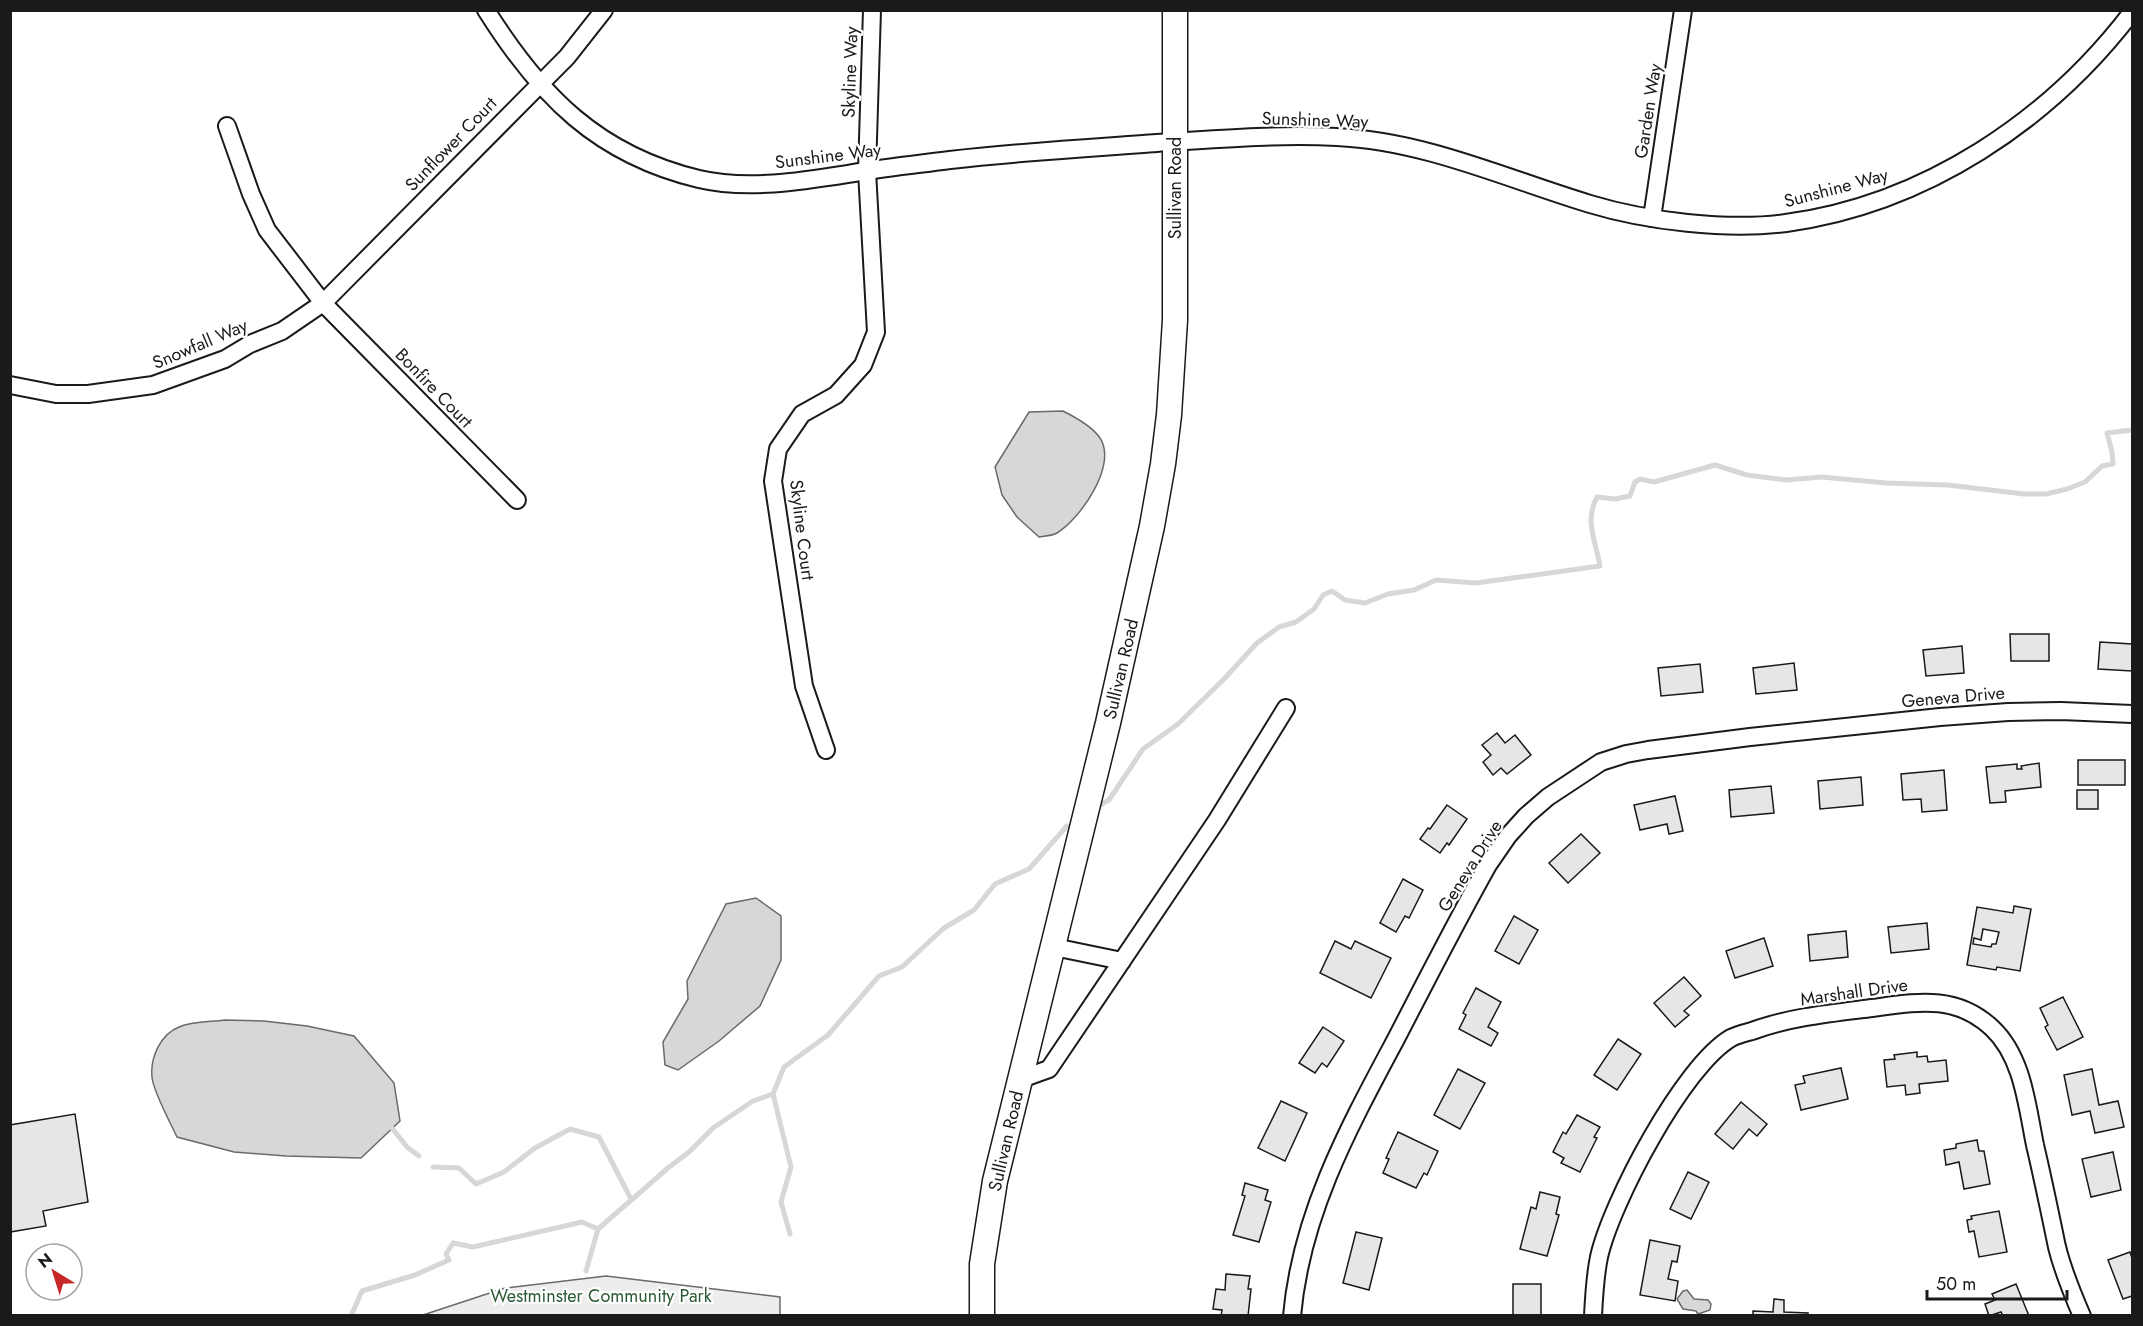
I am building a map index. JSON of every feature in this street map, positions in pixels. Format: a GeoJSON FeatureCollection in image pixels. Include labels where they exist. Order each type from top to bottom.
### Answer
{"type":"FeatureCollection","features":[{"type":"Feature","properties":{"kind":"street","name":"Sunshine Way"},"geometry":{"type":"LineString","coordinates":[[486,10],[504,40],[538,83],[565,111],[594,134],[642,162],[705,181],[790,183],[867,171],[1030,153],[1269,136],[1343,137],[1405,147],[1486,168],[1595,206],[1652,218],[1726,225],[1785,223],[1842,211],[1879,200],[1916,185],[1968,158],[2036,112],[2069,83],[2110,41],[2133,12]]}},
{"type":"Feature","properties":{"kind":"street","name":"Sunflower Court"},"geometry":{"type":"LineString","coordinates":[[323,303],[538,83],[567,57],[604,10]]}},
{"type":"Feature","properties":{"kind":"street","name":"Skyline Way"},"geometry":{"type":"LineString","coordinates":[[867,171],[872,10]]}},
{"type":"Feature","properties":{"kind":"street","name":"Sullivan Road"},"geometry":{"type":"LineString","coordinates":[[982,1316],[982,1264],[995,1181],[1054,947],[1136,602],[1163,464],[1176,320],[1175,10]]}},
{"type":"Feature","properties":{"kind":"street","name":"Garden Way"},"geometry":{"type":"LineString","coordinates":[[1652,218],[1683,10]]}},
{"type":"Feature","properties":{"kind":"street","name":"Bonfire Court"},"geometry":{"type":"LineString","coordinates":[[227,126],[251,194],[267,230],[323,303],[517,500]]}},
{"type":"Feature","properties":{"kind":"street","name":"Skyline Court"},"geometry":{"type":"LineString","coordinates":[[826,750],[804,686],[773,481],[778,449],[802,414],[836,395],[863,365],[876,332],[867,171]]}},
{"type":"Feature","properties":{"kind":"street","name":"Snowfall Way"},"geometry":{"type":"LineString","coordinates":[[10,386],[56,394],[88,394],[153,385],[225,359],[250,344],[282,331],[323,303]]}},
{"type":"Feature","properties":{"kind":"street"},"geometry":{"type":"LineString","coordinates":[[1021,1078],[1049,1069],[1218,820],[1286,708]]}},
{"type":"Feature","properties":{"kind":"street","name":"Geneva Drive"},"geometry":{"type":"LineString","coordinates":[[1292,1316],[1298,1270],[1310,1227],[1324,1184],[1349,1127],[1488,865],[1508,836],[1526,816],[1568,783],[1601,762],[1626,754],[1750,737],[2008,712],[2133,714]]}},
{"type":"Feature","properties":{"kind":"street"},"geometry":{"type":"LineString","coordinates":[[1054,947],[1122,961]]}},
{"type":"Feature","properties":{"kind":"street","name":"Marshall Drive"},"geometry":{"type":"LineString","coordinates":[[1593,1316],[1594,1287],[1599,1255],[1627,1184],[1679,1092],[1714,1051],[1731,1038],[1764,1026],[1811,1016],[1911,1003],[1953,1005],[1961,1008],[1976,1015],[1993,1029],[2007,1047],[2017,1067],[2025,1097],[2058,1250],[2070,1289],[2082,1316]]}},
{"type":"Feature","properties":{"kind":"shaded area"},"geometry":{"type":"Polygon","coordinates":[[[1063,411],[1083,422],[1097,434],[1104,449],[1104,462],[1094,490],[1076,516],[1057,533],[1039,537],[1017,517],[1002,495],[995,467],[1029,412],[1063,411]]]}},
{"type":"Feature","properties":{"kind":"shaded area"},"geometry":{"type":"Polygon","coordinates":[[[756,898],[781,916],[781,960],[760,1006],[719,1041],[678,1070],[665,1065],[663,1042],[688,999],[687,981],[726,904],[756,898]]]}},
{"type":"Feature","properties":{"kind":"shaded area"},"geometry":{"type":"Polygon","coordinates":[[[225,1020],[264,1021],[307,1026],[354,1036],[394,1083],[400,1121],[361,1158],[234,1152],[177,1137],[153,1083],[152,1069],[155,1054],[167,1035],[179,1027],[225,1020]]]}},
{"type":"Feature","properties":{"kind":"shaded area","name":"Westminster Community Park"},"geometry":{"type":"Polygon","coordinates":[[[606,1276],[780,1297],[780,1315],[423,1315],[505,1288],[606,1276]]]}},
{"type":"Feature","properties":{"kind":"shaded area"},"geometry":{"type":"Polygon","coordinates":[[[1687,1290],[1694,1299],[1708,1300],[1711,1304],[1710,1310],[1698,1314],[1696,1311],[1683,1309],[1677,1299],[1683,1291],[1687,1290]]]}},
{"type":"Feature","properties":{"kind":"building"},"geometry":{"type":"Polygon","coordinates":[[[2010,634],[2049,634],[2049,661],[2011,661],[2010,634]]]}},
{"type":"Feature","properties":{"kind":"building"},"geometry":{"type":"Polygon","coordinates":[[[2100,642],[2132,644],[2132,671],[2098,669],[2100,642]]]}},
{"type":"Feature","properties":{"kind":"building"},"geometry":{"type":"Polygon","coordinates":[[[1962,646],[1964,673],[1926,676],[1923,650],[1962,646]]]}},
{"type":"Feature","properties":{"kind":"building"},"geometry":{"type":"Polygon","coordinates":[[[1794,663],[1797,690],[1756,694],[1753,668],[1794,663]]]}},
{"type":"Feature","properties":{"kind":"building"},"geometry":{"type":"Polygon","coordinates":[[[1700,664],[1703,692],[1661,696],[1658,668],[1700,664]]]}},
{"type":"Feature","properties":{"kind":"building"},"geometry":{"type":"Polygon","coordinates":[[[1497,733],[1505,743],[1515,735],[1531,755],[1507,774],[1501,768],[1493,775],[1483,762],[1491,755],[1482,745],[1497,733]]]}},
{"type":"Feature","properties":{"kind":"building"},"geometry":{"type":"Polygon","coordinates":[[[2078,760],[2125,760],[2125,785],[2078,785],[2078,760]]]}},
{"type":"Feature","properties":{"kind":"building"},"geometry":{"type":"Polygon","coordinates":[[[2039,763],[2041,787],[2005,791],[2006,802],[1990,803],[1986,767],[2017,764],[2017,769],[2022,769],[2021,766],[2039,763]]]}},
{"type":"Feature","properties":{"kind":"building"},"geometry":{"type":"Polygon","coordinates":[[[1944,770],[1947,810],[1922,812],[1921,799],[1903,800],[1901,774],[1944,770]]]}},
{"type":"Feature","properties":{"kind":"building"},"geometry":{"type":"Polygon","coordinates":[[[1861,777],[1863,805],[1820,809],[1818,781],[1861,777]]]}},
{"type":"Feature","properties":{"kind":"building"},"geometry":{"type":"Polygon","coordinates":[[[1771,786],[1774,813],[1731,817],[1729,790],[1771,786]]]}},
{"type":"Feature","properties":{"kind":"building"},"geometry":{"type":"Polygon","coordinates":[[[2077,790],[2098,790],[2098,809],[2077,809],[2077,790]]]}},
{"type":"Feature","properties":{"kind":"building"},"geometry":{"type":"Polygon","coordinates":[[[1675,796],[1683,831],[1669,834],[1667,824],[1640,830],[1634,805],[1675,796]]]}},
{"type":"Feature","properties":{"kind":"building"},"geometry":{"type":"Polygon","coordinates":[[[1447,805],[1467,819],[1449,845],[1447,843],[1440,853],[1420,839],[1447,805]]]}},
{"type":"Feature","properties":{"kind":"building"},"geometry":{"type":"Polygon","coordinates":[[[1581,834],[1600,853],[1568,883],[1549,863],[1581,834]]]}},
{"type":"Feature","properties":{"kind":"building"},"geometry":{"type":"Polygon","coordinates":[[[1403,879],[1423,890],[1409,918],[1405,916],[1396,932],[1380,923],[1403,879]]]}},
{"type":"Feature","properties":{"kind":"building"},"geometry":{"type":"Polygon","coordinates":[[[2014,906],[2031,909],[2020,971],[1967,965],[1977,907],[2013,913],[2014,906]],[[1983,929],[1981,940],[1974,938],[1973,944],[1991,947],[1992,944],[1996,944],[1999,932],[1983,929]]]}},
{"type":"Feature","properties":{"kind":"building"},"geometry":{"type":"Polygon","coordinates":[[[1514,916],[1538,930],[1519,964],[1495,951],[1514,916]]]}},
{"type":"Feature","properties":{"kind":"building"},"geometry":{"type":"Polygon","coordinates":[[[1927,923],[1929,949],[1891,953],[1888,927],[1927,923]]]}},
{"type":"Feature","properties":{"kind":"building"},"geometry":{"type":"Polygon","coordinates":[[[1846,931],[1848,957],[1810,961],[1808,935],[1846,931]]]}},
{"type":"Feature","properties":{"kind":"building"},"geometry":{"type":"Polygon","coordinates":[[[1764,938],[1773,966],[1735,978],[1726,951],[1764,938]]]}},
{"type":"Feature","properties":{"kind":"building"},"geometry":{"type":"Polygon","coordinates":[[[1335,941],[1351,949],[1355,941],[1391,958],[1371,998],[1320,973],[1335,941]]]}},
{"type":"Feature","properties":{"kind":"building"},"geometry":{"type":"Polygon","coordinates":[[[1684,977],[1701,996],[1684,1011],[1689,1015],[1675,1027],[1654,1003],[1684,977]]]}},
{"type":"Feature","properties":{"kind":"building"},"geometry":{"type":"Polygon","coordinates":[[[1476,988],[1501,1002],[1488,1027],[1498,1033],[1491,1046],[1459,1029],[1466,1015],[1463,1013],[1476,988]]]}},
{"type":"Feature","properties":{"kind":"building"},"geometry":{"type":"Polygon","coordinates":[[[2063,997],[2083,1037],[2057,1050],[2045,1027],[2048,1025],[2040,1008],[2063,997]]]}},
{"type":"Feature","properties":{"kind":"building"},"geometry":{"type":"Polygon","coordinates":[[[1323,1027],[1344,1041],[1327,1067],[1322,1063],[1315,1073],[1299,1063],[1323,1027]]]}},
{"type":"Feature","properties":{"kind":"building"},"geometry":{"type":"Polygon","coordinates":[[[1618,1039],[1641,1054],[1617,1090],[1594,1075],[1618,1039]]]}},
{"type":"Feature","properties":{"kind":"building"},"geometry":{"type":"Polygon","coordinates":[[[1917,1052],[1917,1057],[1927,1056],[1928,1062],[1946,1060],[1948,1081],[1919,1084],[1920,1093],[1906,1095],[1905,1085],[1887,1087],[1884,1060],[1895,1059],[1894,1055],[1917,1052]]]}},
{"type":"Feature","properties":{"kind":"building"},"geometry":{"type":"Polygon","coordinates":[[[1841,1068],[1848,1099],[1801,1110],[1795,1085],[1805,1083],[1803,1076],[1841,1068]]]}},
{"type":"Feature","properties":{"kind":"building"},"geometry":{"type":"Polygon","coordinates":[[[1458,1069],[1485,1083],[1460,1129],[1434,1115],[1458,1069]]]}},
{"type":"Feature","properties":{"kind":"building"},"geometry":{"type":"Polygon","coordinates":[[[2092,1069],[2099,1105],[2118,1101],[2124,1127],[2095,1133],[2090,1111],[2072,1115],[2064,1075],[2092,1069]]]}},
{"type":"Feature","properties":{"kind":"building"},"geometry":{"type":"Polygon","coordinates":[[[1281,1101],[1307,1113],[1285,1161],[1258,1148],[1281,1101]]]}},
{"type":"Feature","properties":{"kind":"building"},"geometry":{"type":"Polygon","coordinates":[[[1741,1102],[1767,1124],[1757,1136],[1749,1129],[1733,1149],[1715,1134],[1741,1102]]]}},
{"type":"Feature","properties":{"kind":"building"},"geometry":{"type":"Polygon","coordinates":[[[75,1114],[88,1202],[43,1211],[46,1226],[10,1232],[10,1125],[75,1114]]]}},
{"type":"Feature","properties":{"kind":"building"},"geometry":{"type":"Polygon","coordinates":[[[1577,1115],[1600,1127],[1580,1172],[1561,1163],[1564,1158],[1553,1152],[1563,1132],[1566,1134],[1577,1115]]]}},
{"type":"Feature","properties":{"kind":"building"},"geometry":{"type":"Polygon","coordinates":[[[1398,1132],[1438,1151],[1427,1175],[1424,1173],[1416,1188],[1383,1173],[1389,1159],[1386,1158],[1398,1132]]]}},
{"type":"Feature","properties":{"kind":"building"},"geometry":{"type":"Polygon","coordinates":[[[1977,1140],[1979,1151],[1984,1151],[1990,1184],[1964,1189],[1959,1162],[1946,1165],[1944,1150],[1956,1148],[1956,1144],[1977,1140]]]}},
{"type":"Feature","properties":{"kind":"building"},"geometry":{"type":"Polygon","coordinates":[[[2113,1152],[2121,1190],[2091,1197],[2082,1159],[2113,1152]]]}},
{"type":"Feature","properties":{"kind":"building"},"geometry":{"type":"Polygon","coordinates":[[[1688,1172],[1709,1182],[1691,1219],[1670,1209],[1688,1172]]]}},
{"type":"Feature","properties":{"kind":"building"},"geometry":{"type":"Polygon","coordinates":[[[1245,1183],[1268,1190],[1265,1200],[1271,1202],[1259,1242],[1233,1235],[1245,1196],[1242,1195],[1245,1183]]]}},
{"type":"Feature","properties":{"kind":"building"},"geometry":{"type":"Polygon","coordinates":[[[1540,1192],[1560,1197],[1556,1214],[1559,1215],[1547,1256],[1520,1249],[1531,1207],[1536,1209],[1540,1192]]]}},
{"type":"Feature","properties":{"kind":"building"},"geometry":{"type":"Polygon","coordinates":[[[1999,1211],[2007,1252],[1979,1257],[1974,1231],[1969,1232],[1967,1220],[1972,1219],[1971,1216],[1999,1211]]]}},
{"type":"Feature","properties":{"kind":"building"},"geometry":{"type":"Polygon","coordinates":[[[1356,1232],[1382,1238],[1369,1290],[1343,1283],[1356,1232]]]}},
{"type":"Feature","properties":{"kind":"building"},"geometry":{"type":"Polygon","coordinates":[[[1650,1240],[1680,1246],[1677,1262],[1672,1261],[1668,1279],[1678,1281],[1675,1301],[1640,1295],[1650,1240]]]}},
{"type":"Feature","properties":{"kind":"building"},"geometry":{"type":"Polygon","coordinates":[[[2130,1252],[2132,1296],[2123,1299],[2108,1260],[2130,1252]]]}},
{"type":"Feature","properties":{"kind":"building"},"geometry":{"type":"Polygon","coordinates":[[[1226,1274],[1250,1276],[1248,1316],[1221,1316],[1222,1310],[1213,1309],[1216,1289],[1225,1290],[1226,1274]]]}},
{"type":"Feature","properties":{"kind":"building"},"geometry":{"type":"Polygon","coordinates":[[[1513,1284],[1541,1284],[1541,1316],[1513,1316],[1513,1284]]]}},
{"type":"Feature","properties":{"kind":"building"},"geometry":{"type":"Polygon","coordinates":[[[2016,1284],[2029,1316],[2003,1316],[2001,1312],[1989,1316],[1985,1304],[1995,1300],[1992,1294],[2016,1284]]]}},
{"type":"Feature","properties":{"kind":"building"},"geometry":{"type":"Polygon","coordinates":[[[1774,1299],[1784,1300],[1784,1312],[1808,1313],[1808,1316],[1753,1316],[1753,1311],[1773,1312],[1774,1299]]]}},
{"type":"Feature","properties":{"kind":"waterway"},"geometry":{"type":"LineString","coordinates":[[1095,808],[1109,800],[1143,749],[1178,724],[1257,643],[1279,627],[1296,622],[1314,609],[1323,595],[1332,591],[1345,600],[1365,603],[1388,594],[1414,590],[1436,580],[1476,583],[1600,566],[1591,523],[1593,506],[1597,497],[1615,499],[1630,496],[1635,482],[1640,479],[1654,482],[1715,465],[1747,475],[1786,480],[1822,477],[2046,494],[2085,482],[2102,466],[2113,464],[2107,433],[2132,430]]}},
{"type":"Feature","properties":{"kind":"waterway"},"geometry":{"type":"LineString","coordinates":[[790,1234],[781,1202],[791,1167],[773,1094],[784,1067],[828,1035],[879,976],[902,967],[944,928],[974,910],[995,884],[1029,869],[1067,826]]}},
{"type":"Feature","properties":{"kind":"waterway"},"geometry":{"type":"LineString","coordinates":[[586,1271],[598,1229],[689,1152],[713,1128],[753,1101],[773,1094]]}},
{"type":"Feature","properties":{"kind":"waterway"},"geometry":{"type":"LineString","coordinates":[[392,1128],[407,1147],[419,1156]]}},
{"type":"Feature","properties":{"kind":"waterway"},"geometry":{"type":"LineString","coordinates":[[433,1167],[459,1168],[476,1184],[504,1172],[535,1148],[570,1129],[599,1137],[631,1199]]}},
{"type":"Feature","properties":{"kind":"waterway"},"geometry":{"type":"LineString","coordinates":[[351,1316],[362,1291],[415,1275],[449,1260],[446,1254],[453,1243],[473,1247],[582,1222],[598,1229]]}}]}
